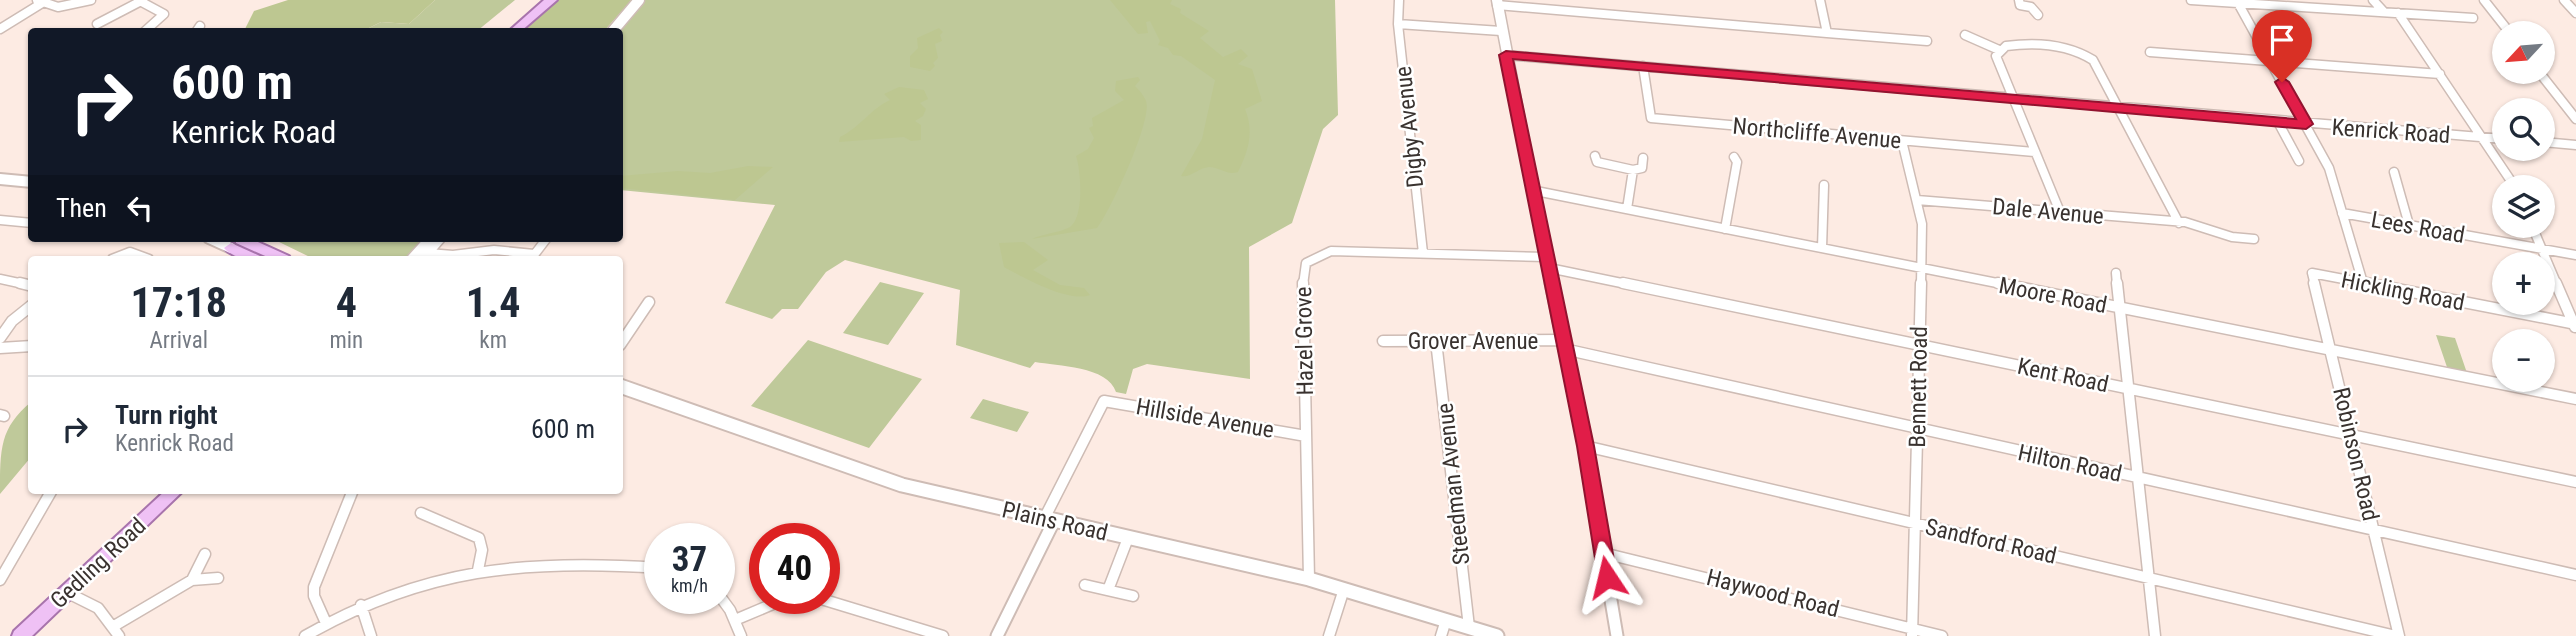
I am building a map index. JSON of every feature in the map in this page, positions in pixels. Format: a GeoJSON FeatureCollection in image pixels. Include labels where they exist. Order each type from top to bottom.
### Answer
{"type":"FeatureCollection","features":[{"type":"Feature","properties":{"kind":"main road"},"geometry":{"type":"LineString","coordinates":[[518,28],[551,0]]}},
{"type":"Feature","properties":{"kind":"main road"},"geometry":{"type":"LineString","coordinates":[[0,179],[28,182]]}},
{"type":"Feature","properties":{"kind":"main road"},"geometry":{"type":"LineString","coordinates":[[243,243],[276,256]]}},
{"type":"Feature","properties":{"kind":"main road","name":"Plains Road"},"geometry":{"type":"LineString","coordinates":[[623,387],[902,485],[1309,579],[1497,636]]}},
{"type":"Feature","properties":{"kind":"main road","name":"Gedling Road"},"geometry":{"type":"LineString","coordinates":[[20,636],[172,494]]}},
{"type":"Feature","properties":{"kind":"street"},"geometry":{"type":"LineString","coordinates":[[0,29],[39,1],[64,7],[91,0]]}},
{"type":"Feature","properties":{"kind":"street"},"geometry":{"type":"LineString","coordinates":[[97,24],[112,20],[141,0],[164,13],[148,28]]}},
{"type":"Feature","properties":{"kind":"street"},"geometry":{"type":"LineString","coordinates":[[615,28],[639,0]]}},
{"type":"Feature","properties":{"kind":"street","name":"Digby Avenue"},"geometry":{"type":"LineString","coordinates":[[1399,0],[1398,24],[1423,253]]}},
{"type":"Feature","properties":{"kind":"street"},"geometry":{"type":"LineString","coordinates":[[1820,0],[1827,33]]}},
{"type":"Feature","properties":{"kind":"street"},"geometry":{"type":"LineString","coordinates":[[2019,0],[2020,5],[2031,7],[2038,15]]}},
{"type":"Feature","properties":{"kind":"street"},"geometry":{"type":"LineString","coordinates":[[2191,0],[2473,18]]}},
{"type":"Feature","properties":{"kind":"street"},"geometry":{"type":"LineString","coordinates":[[2373,0],[2384,12]]}},
{"type":"Feature","properties":{"kind":"street"},"geometry":{"type":"LineString","coordinates":[[2484,0],[2501,21]]}},
{"type":"Feature","properties":{"kind":"street"},"geometry":{"type":"LineString","coordinates":[[2564,0],[2576,13]]}},
{"type":"Feature","properties":{"kind":"street"},"geometry":{"type":"LineString","coordinates":[[1618,636],[1585,446],[1531,190],[1497,3],[1927,41]]}},
{"type":"Feature","properties":{"kind":"street"},"geometry":{"type":"LineString","coordinates":[[2238,3],[2329,168],[2363,283]]}},
{"type":"Feature","properties":{"kind":"street"},"geometry":{"type":"LineString","coordinates":[[2398,13],[2508,175]]}},
{"type":"Feature","properties":{"kind":"street"},"geometry":{"type":"LineString","coordinates":[[1398,24],[1501,31]]}},
{"type":"Feature","properties":{"kind":"street"},"geometry":{"type":"LineString","coordinates":[[1965,36],[1999,50]]}},
{"type":"Feature","properties":{"kind":"street"},"geometry":{"type":"LineString","coordinates":[[2145,44],[2151,55],[2440,74]]}},
{"type":"Feature","properties":{"kind":"street"},"geometry":{"type":"LineString","coordinates":[[2060,212],[1996,56],[1999,50],[2011,45],[2064,48],[2082,53],[2096,64],[2179,223]]}},
{"type":"Feature","properties":{"kind":"street","name":"Kenrick Road"},"geometry":{"type":"LineString","coordinates":[[1506,55],[2492,138]]}},
{"type":"Feature","properties":{"kind":"street","name":"Northcliffe Avenue"},"geometry":{"type":"LineString","coordinates":[[1643,66],[1651,118],[2035,152]]}},
{"type":"Feature","properties":{"kind":"street"},"geometry":{"type":"LineString","coordinates":[[2548,84],[2576,119]]}},
{"type":"Feature","properties":{"kind":"street"},"geometry":{"type":"LineString","coordinates":[[2278,122],[2299,161]]}},
{"type":"Feature","properties":{"kind":"street","name":"Bennett Road"},"geometry":{"type":"LineString","coordinates":[[1902,141],[1922,218],[1912,632]]}},
{"type":"Feature","properties":{"kind":"street"},"geometry":{"type":"LineString","coordinates":[[2555,143],[2576,145]]}},
{"type":"Feature","properties":{"kind":"street"},"geometry":{"type":"LineString","coordinates":[[1595,156],[1597,162],[1633,170],[1642,167],[1643,158]]}},
{"type":"Feature","properties":{"kind":"street"},"geometry":{"type":"LineString","coordinates":[[1725,229],[1737,162],[1734,157]]}},
{"type":"Feature","properties":{"kind":"street"},"geometry":{"type":"LineString","coordinates":[[1630,209],[1633,170]]}},
{"type":"Feature","properties":{"kind":"street"},"geometry":{"type":"LineString","coordinates":[[2394,172],[2409,225]]}},
{"type":"Feature","properties":{"kind":"street"},"geometry":{"type":"LineString","coordinates":[[1822,248],[1824,185]]}},
{"type":"Feature","properties":{"kind":"street","name":"Moore Road"},"geometry":{"type":"LineString","coordinates":[[1531,190],[2576,399]]}},
{"type":"Feature","properties":{"kind":"street"},"geometry":{"type":"LineString","coordinates":[[1630,209],[1636,190]]}},
{"type":"Feature","properties":{"kind":"street","name":"Dale Avenue"},"geometry":{"type":"LineString","coordinates":[[1917,200],[2193,224],[2232,237],[2254,239]]}},
{"type":"Feature","properties":{"kind":"street","name":"Lees Road"},"geometry":{"type":"LineString","coordinates":[[2342,213],[2576,256]]}},
{"type":"Feature","properties":{"kind":"street"},"geometry":{"type":"LineString","coordinates":[[0,220],[28,223]]}},
{"type":"Feature","properties":{"kind":"street"},"geometry":{"type":"LineString","coordinates":[[2537,238],[2575,326]]}},
{"type":"Feature","properties":{"kind":"street"},"geometry":{"type":"LineString","coordinates":[[415,256],[427,242]]}},
{"type":"Feature","properties":{"kind":"street"},"geometry":{"type":"LineString","coordinates":[[425,256],[437,242]]}},
{"type":"Feature","properties":{"kind":"street"},"geometry":{"type":"LineString","coordinates":[[533,256],[544,242]]}},
{"type":"Feature","properties":{"kind":"street"},"geometry":{"type":"LineString","coordinates":[[116,256],[123,250],[142,256]]}},
{"type":"Feature","properties":{"kind":"street"},"geometry":{"type":"LineString","coordinates":[[425,256],[494,250],[527,256]]}},
{"type":"Feature","properties":{"kind":"street","name":"Hazel Grove"},"geometry":{"type":"LineString","coordinates":[[1309,579],[1303,277],[1306,263],[1331,251],[1423,253],[1548,262]]}},
{"type":"Feature","properties":{"kind":"street","name":"Kent Road"},"geometry":{"type":"LineString","coordinates":[[1548,262],[1920,345],[2576,482]]}},
{"type":"Feature","properties":{"kind":"street"},"geometry":{"type":"LineString","coordinates":[[2116,273],[2122,308],[2155,636]]}},
{"type":"Feature","properties":{"kind":"street","name":"Hickling Road"},"geometry":{"type":"LineString","coordinates":[[2312,273],[2575,326]]}},
{"type":"Feature","properties":{"kind":"street","name":"Robinson Road"},"geometry":{"type":"LineString","coordinates":[[2312,273],[2333,351],[2397,636]]}},
{"type":"Feature","properties":{"kind":"street"},"geometry":{"type":"LineString","coordinates":[[0,279],[28,285]]}},
{"type":"Feature","properties":{"kind":"street"},"geometry":{"type":"LineString","coordinates":[[623,341],[649,302]]}},
{"type":"Feature","properties":{"kind":"street"},"geometry":{"type":"LineString","coordinates":[[0,338],[12,321],[28,308]]}},
{"type":"Feature","properties":{"kind":"street","name":"Grover Avenue"},"geometry":{"type":"LineString","coordinates":[[1383,341],[1563,345]]}},
{"type":"Feature","properties":{"kind":"street","name":"Steedman Avenue"},"geometry":{"type":"LineString","coordinates":[[1436,341],[1469,627]]}},
{"type":"Feature","properties":{"kind":"street","name":"Hilton Road"},"geometry":{"type":"LineString","coordinates":[[1563,345],[1918,429],[2576,575]]}},
{"type":"Feature","properties":{"kind":"street"},"geometry":{"type":"LineString","coordinates":[[0,348],[28,346]]}},
{"type":"Feature","properties":{"kind":"street","name":"Hillside Avenue"},"geometry":{"type":"LineString","coordinates":[[1049,520],[1104,401],[1306,436]]}},
{"type":"Feature","properties":{"kind":"street","name":"Sandford Road"},"geometry":{"type":"LineString","coordinates":[[1585,446],[2397,636]]}},
{"type":"Feature","properties":{"kind":"street"},"geometry":{"type":"LineString","coordinates":[[0,580],[50,494]]}},
{"type":"Feature","properties":{"kind":"street"},"geometry":{"type":"LineString","coordinates":[[326,623],[314,596],[314,587],[352,494]]}},
{"type":"Feature","properties":{"kind":"street"},"geometry":{"type":"LineString","coordinates":[[435,507],[424,514],[478,538],[482,550],[478,570]]}},
{"type":"Feature","properties":{"kind":"street"},"geometry":{"type":"LineString","coordinates":[[997,636],[1049,520]]}},
{"type":"Feature","properties":{"kind":"street"},"geometry":{"type":"LineString","coordinates":[[1108,590],[1128,538]]}},
{"type":"Feature","properties":{"kind":"street","name":"Haywood Road"},"geometry":{"type":"LineString","coordinates":[[1603,552],[1912,632],[1942,636]]}},
{"type":"Feature","properties":{"kind":"street"},"geometry":{"type":"LineString","coordinates":[[66,592],[99,606],[117,631],[192,580],[205,554]]}},
{"type":"Feature","properties":{"kind":"street"},"geometry":{"type":"LineString","coordinates":[[305,636],[361,605],[419,582],[478,570],[537,564],[644,567]]}},
{"type":"Feature","properties":{"kind":"street"},"geometry":{"type":"LineString","coordinates":[[192,580],[218,578]]}},
{"type":"Feature","properties":{"kind":"street"},"geometry":{"type":"LineString","coordinates":[[1085,585],[1133,596]]}},
{"type":"Feature","properties":{"kind":"street"},"geometry":{"type":"LineString","coordinates":[[1329,636],[1344,589]]}},
{"type":"Feature","properties":{"kind":"street"},"geometry":{"type":"LineString","coordinates":[[361,605],[371,636]]}},
{"type":"Feature","properties":{"kind":"street"},"geometry":{"type":"LineString","coordinates":[[840,605],[943,636]]}},
{"type":"Feature","properties":{"kind":"street"},"geometry":{"type":"LineString","coordinates":[[731,614],[741,636]]}},
{"type":"Feature","properties":{"kind":"street"},"geometry":{"type":"LineString","coordinates":[[735,620],[749,614]]}},
{"type":"Feature","properties":{"kind":"street"},"geometry":{"type":"LineString","coordinates":[[1441,636],[1446,620]]}},
{"type":"Feature","properties":{"kind":"green space"},"geometry":{"type":"Polygon","coordinates":[[[288,0],[435,0],[409,24],[381,22],[369,28],[246,28],[254,11],[288,0]]]}},
{"type":"Feature","properties":{"kind":"green space"},"geometry":{"type":"Polygon","coordinates":[[[435,0],[515,0],[481,28],[369,28],[381,22],[409,24],[435,0]]]}},
{"type":"Feature","properties":{"kind":"green space"},"geometry":{"type":"Polygon","coordinates":[[[555,0],[632,0],[607,28],[523,28],[555,0]]]}},
{"type":"Feature","properties":{"kind":"green space"},"geometry":{"type":"Polygon","coordinates":[[[644,0],[1335,0],[1338,115],[1323,129],[1292,223],[1249,247],[1250,379],[1147,364],[1133,369],[1126,394],[1116,392],[1111,383],[1093,372],[1035,362],[1030,368],[956,345],[960,290],[845,260],[826,272],[798,309],[782,309],[772,319],[725,303],[775,205],[623,190],[623,28],[620,28],[644,0]]]}},
{"type":"Feature","properties":{"kind":"green space"},"geometry":{"type":"Polygon","coordinates":[[[1110,0],[1172,0],[1170,4],[1181,9],[1180,13],[1209,31],[1200,38],[1223,57],[1241,49],[1248,56],[1238,64],[1252,69],[1262,101],[1245,109],[1249,140],[1238,172],[1230,173],[1209,167],[1188,176],[1181,176],[1202,139],[1215,80],[1181,56],[1173,55],[1168,48],[1158,45],[1160,41],[1150,21],[1146,22],[1148,33],[1138,34],[1110,0]]]}},
{"type":"Feature","properties":{"kind":"green space"},"geometry":{"type":"Polygon","coordinates":[[[939,28],[943,32],[940,35],[942,41],[935,44],[938,58],[933,63],[935,66],[930,71],[910,67],[910,56],[918,48],[917,38],[939,28]]]}},
{"type":"Feature","properties":{"kind":"green space"},"geometry":{"type":"Polygon","coordinates":[[[1138,77],[1140,80],[1135,86],[1146,101],[1143,126],[1120,186],[1103,219],[1097,228],[1032,239],[1064,230],[1073,223],[1077,216],[1080,195],[1076,156],[1088,149],[1094,138],[1089,128],[1093,126],[1092,118],[1124,100],[1115,91],[1116,81],[1138,77]]]}},
{"type":"Feature","properties":{"kind":"green space"},"geometry":{"type":"Polygon","coordinates":[[[899,87],[924,90],[928,99],[920,103],[926,109],[923,116],[915,121],[921,125],[921,140],[911,141],[904,137],[839,142],[840,137],[890,100],[884,94],[899,87]]]}},
{"type":"Feature","properties":{"kind":"green space"},"geometry":{"type":"Polygon","coordinates":[[[748,166],[773,167],[735,200],[623,188],[623,176],[678,171],[710,173],[748,166]]]}},
{"type":"Feature","properties":{"kind":"green space"},"geometry":{"type":"Polygon","coordinates":[[[279,242],[423,242],[411,256],[308,256],[279,242]]]}},
{"type":"Feature","properties":{"kind":"green space"},"geometry":{"type":"Polygon","coordinates":[[[1024,242],[1048,260],[1033,270],[1060,285],[1084,288],[1090,295],[1081,297],[1059,293],[1004,267],[999,243],[1024,242]]]}},
{"type":"Feature","properties":{"kind":"green space"},"geometry":{"type":"Polygon","coordinates":[[[880,282],[924,293],[888,345],[843,333],[880,282]]]}},
{"type":"Feature","properties":{"kind":"green space"},"geometry":{"type":"Polygon","coordinates":[[[2436,335],[2455,338],[2467,373],[2448,370],[2436,335]]]}},
{"type":"Feature","properties":{"kind":"green space"},"geometry":{"type":"Polygon","coordinates":[[[808,340],[922,379],[869,448],[751,406],[808,340]]]}},
{"type":"Feature","properties":{"kind":"green space"},"geometry":{"type":"Polygon","coordinates":[[[983,399],[1029,412],[1017,432],[970,418],[983,399]]]}},
{"type":"Feature","properties":{"kind":"green space"},"geometry":{"type":"Polygon","coordinates":[[[28,405],[28,461],[0,494],[0,464],[4,440],[13,421],[28,405]]]}},
{"type":"Feature","properties":{"kind":"route"},"geometry":{"type":"LineString","coordinates":[[1607,577],[1585,446],[1531,190],[1506,55],[2306,124],[2282,82]]}}]}
